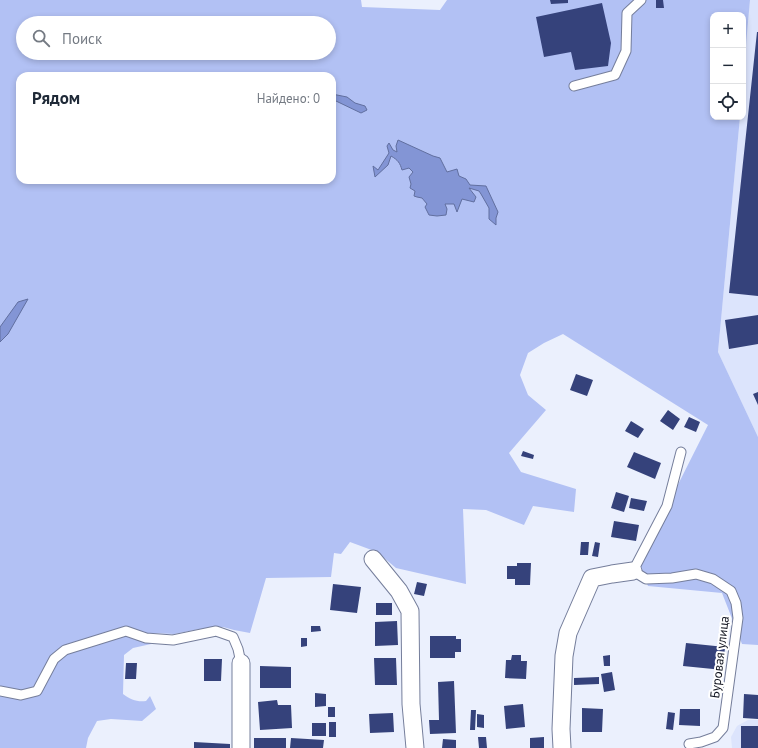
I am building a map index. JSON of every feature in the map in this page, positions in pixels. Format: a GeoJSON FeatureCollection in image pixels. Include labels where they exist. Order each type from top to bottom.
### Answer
{"type":"FeatureCollection","features":[{"type":"Feature","properties":{"kind":"street"},"geometry":{"type":"LineString","coordinates":[[373,559],[399,591],[410,610],[411,704],[415,748]]}},
{"type":"Feature","properties":{"kind":"street"},"geometry":{"type":"LineString","coordinates":[[562,748],[561,729],[564,656],[568,633],[592,578],[633,571]]}},
{"type":"Feature","properties":{"kind":"street"},"geometry":{"type":"LineString","coordinates":[[241,663],[241,748]]}},
{"type":"Feature","properties":{"kind":"lane"},"geometry":{"type":"LineString","coordinates":[[574,86],[615,75],[626,51],[627,13],[641,0]]}},
{"type":"Feature","properties":{"kind":"lane"},"geometry":{"type":"LineString","coordinates":[[633,571],[667,506],[681,452]]}},
{"type":"Feature","properties":{"kind":"lane","name":"Буровая улица"},"geometry":{"type":"LineString","coordinates":[[633,571],[646,579],[672,578],[696,574],[713,579],[731,591],[736,604],[738,618],[723,728],[715,737],[702,742],[689,744]]}},
{"type":"Feature","properties":{"kind":"lane"},"geometry":{"type":"LineString","coordinates":[[0,690],[20,695],[37,691],[54,659],[65,650],[126,632],[146,638],[173,640],[216,631],[233,637],[238,649],[241,663]]}},
{"type":"Feature","properties":{"kind":"shaded area"},"geometry":{"type":"Polygon","coordinates":[[[0,0],[361,0],[362,7],[440,10],[447,0],[750,0],[746,45],[746,12],[710,12],[710,120],[740,120],[718,352],[758,437],[758,645],[742,644],[722,593],[648,586],[638,564],[708,425],[563,334],[528,353],[520,375],[528,395],[546,410],[509,453],[521,472],[576,489],[574,512],[533,506],[524,525],[486,510],[463,509],[466,584],[396,568],[377,552],[350,542],[341,554],[334,553],[331,577],[266,578],[250,633],[223,627],[200,629],[174,634],[151,633],[151,644],[133,648],[124,655],[123,694],[137,701],[146,701],[150,696],[156,709],[142,721],[111,719],[97,721],[88,738],[86,748],[0,748],[0,0]]]}},
{"type":"Feature","properties":{"kind":"shaded area"},"geometry":{"type":"Polygon","coordinates":[[[750,0],[758,0],[758,437],[718,352],[740,120],[746,120],[746,45],[750,0]]]}},
{"type":"Feature","properties":{"kind":"shaded area"},"geometry":{"type":"Polygon","coordinates":[[[336,95],[347,97],[355,103],[365,106],[367,110],[361,113],[336,101],[336,95]]]}},
{"type":"Feature","properties":{"kind":"shaded area"},"geometry":{"type":"Polygon","coordinates":[[[398,140],[440,158],[447,172],[457,169],[459,176],[466,179],[470,185],[486,186],[498,212],[496,225],[489,219],[489,208],[479,191],[469,188],[476,197],[474,202],[462,199],[457,212],[454,204],[445,204],[447,209],[446,215],[429,215],[425,207],[427,204],[422,198],[414,196],[415,191],[410,188],[411,184],[409,177],[413,172],[409,168],[402,170],[398,162],[391,156],[388,165],[375,177],[373,166],[378,170],[389,153],[387,146],[389,143],[393,150],[397,152],[396,146],[398,140]]]}},
{"type":"Feature","properties":{"kind":"shaded area"},"geometry":{"type":"Polygon","coordinates":[[[28,299],[8,334],[0,342],[0,327],[18,302],[28,299]]]}},
{"type":"Feature","properties":{"kind":"shaded area"},"geometry":{"type":"Polygon","coordinates":[[[748,720],[758,720],[758,748],[732,748],[731,737],[737,726],[748,720]]]}},
{"type":"Feature","properties":{"kind":"building"},"geometry":{"type":"Polygon","coordinates":[[[550,0],[568,0],[568,3],[551,4],[550,0]]]}},
{"type":"Feature","properties":{"kind":"building"},"geometry":{"type":"Polygon","coordinates":[[[656,0],[663,0],[664,8],[656,8],[656,0]]]}},
{"type":"Feature","properties":{"kind":"building"},"geometry":{"type":"Polygon","coordinates":[[[602,3],[611,43],[608,66],[575,70],[571,52],[544,57],[536,17],[602,3]]]}},
{"type":"Feature","properties":{"kind":"building"},"geometry":{"type":"Polygon","coordinates":[[[758,32],[758,296],[729,293],[758,32]]]}},
{"type":"Feature","properties":{"kind":"building"},"geometry":{"type":"Polygon","coordinates":[[[758,315],[758,344],[729,349],[725,320],[758,315]]]}},
{"type":"Feature","properties":{"kind":"building"},"geometry":{"type":"Polygon","coordinates":[[[576,374],[593,380],[587,396],[570,390],[576,374]]]}},
{"type":"Feature","properties":{"kind":"building"},"geometry":{"type":"Polygon","coordinates":[[[758,392],[758,405],[753,394],[758,392]]]}},
{"type":"Feature","properties":{"kind":"building"},"geometry":{"type":"Polygon","coordinates":[[[668,410],[680,419],[673,430],[660,421],[668,410]]]}},
{"type":"Feature","properties":{"kind":"building"},"geometry":{"type":"Polygon","coordinates":[[[689,417],[700,422],[696,432],[684,427],[689,417]]]}},
{"type":"Feature","properties":{"kind":"building"},"geometry":{"type":"Polygon","coordinates":[[[631,421],[644,429],[638,438],[625,431],[631,421]]]}},
{"type":"Feature","properties":{"kind":"building"},"geometry":{"type":"Polygon","coordinates":[[[523,451],[534,455],[533,459],[521,456],[523,451]]]}},
{"type":"Feature","properties":{"kind":"building"},"geometry":{"type":"Polygon","coordinates":[[[634,452],[661,463],[655,479],[627,467],[634,452]]]}},
{"type":"Feature","properties":{"kind":"building"},"geometry":{"type":"Polygon","coordinates":[[[616,492],[629,496],[624,512],[611,508],[616,492]]]}},
{"type":"Feature","properties":{"kind":"building"},"geometry":{"type":"Polygon","coordinates":[[[631,498],[647,501],[644,511],[629,508],[631,498]]]}},
{"type":"Feature","properties":{"kind":"building"},"geometry":{"type":"Polygon","coordinates":[[[614,521],[639,525],[636,541],[611,537],[614,521]]]}},
{"type":"Feature","properties":{"kind":"building"},"geometry":{"type":"Polygon","coordinates":[[[581,542],[589,542],[588,555],[580,555],[581,542]]]}},
{"type":"Feature","properties":{"kind":"building"},"geometry":{"type":"Polygon","coordinates":[[[595,542],[600,543],[598,557],[592,556],[595,542]]]}},
{"type":"Feature","properties":{"kind":"building"},"geometry":{"type":"Polygon","coordinates":[[[517,563],[531,563],[530,585],[515,585],[515,579],[507,579],[507,566],[517,566],[517,563]]]}},
{"type":"Feature","properties":{"kind":"building"},"geometry":{"type":"Polygon","coordinates":[[[417,582],[427,584],[424,596],[414,594],[417,582]]]}},
{"type":"Feature","properties":{"kind":"building"},"geometry":{"type":"Polygon","coordinates":[[[333,584],[361,587],[357,613],[330,610],[333,584]]]}},
{"type":"Feature","properties":{"kind":"building"},"geometry":{"type":"Polygon","coordinates":[[[376,603],[392,603],[392,615],[376,615],[376,603]]]}},
{"type":"Feature","properties":{"kind":"building"},"geometry":{"type":"Polygon","coordinates":[[[397,621],[398,645],[375,646],[375,622],[397,621]]]}},
{"type":"Feature","properties":{"kind":"building"},"geometry":{"type":"Polygon","coordinates":[[[311,626],[320,626],[321,631],[311,632],[311,626]]]}},
{"type":"Feature","properties":{"kind":"building"},"geometry":{"type":"Polygon","coordinates":[[[430,636],[456,636],[456,639],[461,639],[461,652],[455,652],[455,658],[430,658],[430,636]]]}},
{"type":"Feature","properties":{"kind":"building"},"geometry":{"type":"Polygon","coordinates":[[[301,638],[307,638],[307,646],[301,647],[301,638]]]}},
{"type":"Feature","properties":{"kind":"building"},"geometry":{"type":"Polygon","coordinates":[[[686,643],[725,647],[723,670],[683,666],[686,643]]]}},
{"type":"Feature","properties":{"kind":"building"},"geometry":{"type":"Polygon","coordinates":[[[512,655],[521,655],[521,661],[527,661],[526,679],[505,678],[506,660],[511,660],[512,655]]]}},
{"type":"Feature","properties":{"kind":"building"},"geometry":{"type":"Polygon","coordinates":[[[610,655],[610,666],[604,666],[603,656],[610,655]]]}},
{"type":"Feature","properties":{"kind":"building"},"geometry":{"type":"Polygon","coordinates":[[[374,658],[396,658],[397,685],[375,685],[374,658]]]}},
{"type":"Feature","properties":{"kind":"building"},"geometry":{"type":"Polygon","coordinates":[[[204,659],[222,659],[221,681],[204,681],[204,659]]]}},
{"type":"Feature","properties":{"kind":"building"},"geometry":{"type":"Polygon","coordinates":[[[126,663],[137,663],[136,679],[125,679],[126,663]]]}},
{"type":"Feature","properties":{"kind":"building"},"geometry":{"type":"Polygon","coordinates":[[[260,666],[291,667],[291,688],[260,688],[260,666]]]}},
{"type":"Feature","properties":{"kind":"building"},"geometry":{"type":"Polygon","coordinates":[[[612,672],[615,690],[604,692],[601,674],[612,672]]]}},
{"type":"Feature","properties":{"kind":"building"},"geometry":{"type":"Polygon","coordinates":[[[599,677],[599,684],[574,685],[574,678],[599,677]]]}},
{"type":"Feature","properties":{"kind":"building"},"geometry":{"type":"Polygon","coordinates":[[[454,681],[456,733],[430,734],[429,720],[439,720],[438,682],[454,681]]]}},
{"type":"Feature","properties":{"kind":"building"},"geometry":{"type":"Polygon","coordinates":[[[315,693],[326,694],[326,706],[315,707],[315,693]]]}},
{"type":"Feature","properties":{"kind":"building"},"geometry":{"type":"Polygon","coordinates":[[[744,694],[758,695],[758,719],[743,718],[744,694]]]}},
{"type":"Feature","properties":{"kind":"building"},"geometry":{"type":"Polygon","coordinates":[[[277,700],[278,705],[291,705],[292,728],[260,730],[258,702],[277,700]]]}},
{"type":"Feature","properties":{"kind":"building"},"geometry":{"type":"Polygon","coordinates":[[[523,704],[525,727],[506,729],[504,706],[523,704]]]}},
{"type":"Feature","properties":{"kind":"building"},"geometry":{"type":"Polygon","coordinates":[[[328,707],[335,707],[335,717],[328,717],[328,707]]]}},
{"type":"Feature","properties":{"kind":"building"},"geometry":{"type":"Polygon","coordinates":[[[582,708],[603,709],[602,732],[582,732],[582,708]]]}},
{"type":"Feature","properties":{"kind":"building"},"geometry":{"type":"Polygon","coordinates":[[[680,709],[700,709],[700,726],[679,725],[680,709]]]}},
{"type":"Feature","properties":{"kind":"building"},"geometry":{"type":"Polygon","coordinates":[[[471,710],[476,710],[475,730],[470,730],[471,710]]]}},
{"type":"Feature","properties":{"kind":"building"},"geometry":{"type":"Polygon","coordinates":[[[668,712],[675,713],[673,730],[666,729],[668,712]]]}},
{"type":"Feature","properties":{"kind":"building"},"geometry":{"type":"Polygon","coordinates":[[[393,713],[394,732],[370,733],[369,714],[393,713]]]}},
{"type":"Feature","properties":{"kind":"building"},"geometry":{"type":"Polygon","coordinates":[[[477,714],[484,715],[484,728],[477,727],[477,714]]]}},
{"type":"Feature","properties":{"kind":"building"},"geometry":{"type":"Polygon","coordinates":[[[329,722],[336,722],[336,737],[329,737],[329,722]]]}},
{"type":"Feature","properties":{"kind":"building"},"geometry":{"type":"Polygon","coordinates":[[[312,723],[326,723],[326,736],[312,736],[312,723]]]}},
{"type":"Feature","properties":{"kind":"building"},"geometry":{"type":"Polygon","coordinates":[[[741,726],[758,726],[758,748],[741,748],[741,726]]]}},
{"type":"Feature","properties":{"kind":"building"},"geometry":{"type":"Polygon","coordinates":[[[478,737],[486,737],[487,748],[479,748],[478,737]]]}},
{"type":"Feature","properties":{"kind":"building"},"geometry":{"type":"Polygon","coordinates":[[[544,737],[544,748],[530,748],[530,738],[544,737]]]}},
{"type":"Feature","properties":{"kind":"building"},"geometry":{"type":"Polygon","coordinates":[[[254,738],[286,738],[286,748],[254,748],[254,738]]]}},
{"type":"Feature","properties":{"kind":"building"},"geometry":{"type":"Polygon","coordinates":[[[291,738],[324,740],[323,748],[290,748],[291,738]]]}},
{"type":"Feature","properties":{"kind":"building"},"geometry":{"type":"Polygon","coordinates":[[[443,739],[456,740],[456,748],[442,748],[443,739]]]}},
{"type":"Feature","properties":{"kind":"building"},"geometry":{"type":"Polygon","coordinates":[[[194,742],[230,744],[230,748],[194,748],[194,742]]]}}]}
